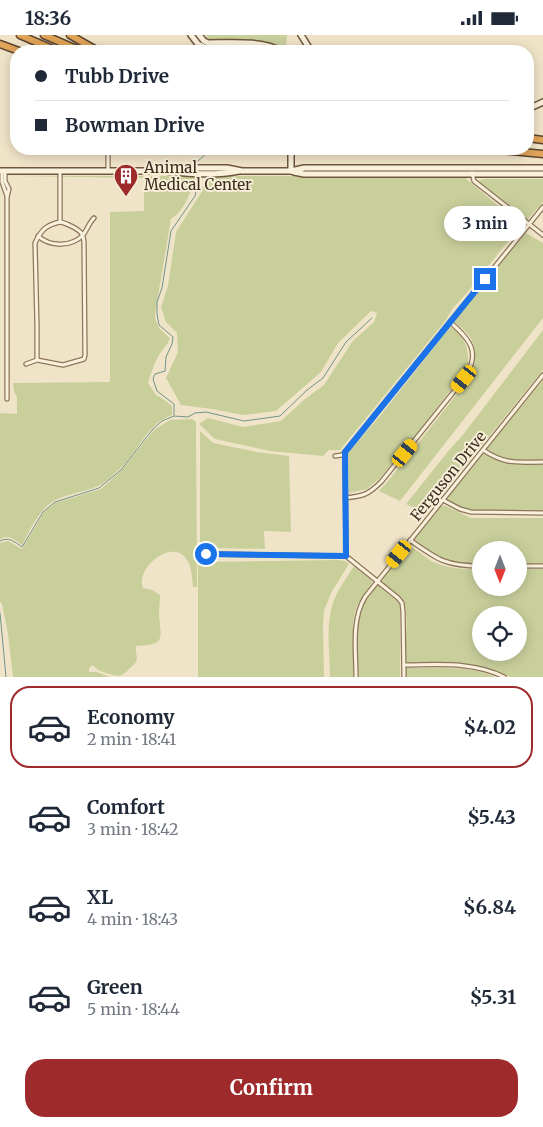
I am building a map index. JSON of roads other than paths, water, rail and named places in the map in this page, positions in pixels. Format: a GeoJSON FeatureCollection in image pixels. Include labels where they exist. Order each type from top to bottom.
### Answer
{"type":"FeatureCollection","features":[{"type":"Feature","properties":{"kind":"highway"},"geometry":{"type":"LineString","coordinates":[[20,35],[43,45]]}},
{"type":"Feature","properties":{"kind":"highway"},"geometry":{"type":"LineString","coordinates":[[44,35],[67,45]]}},
{"type":"Feature","properties":{"kind":"highway"},"geometry":{"type":"LineString","coordinates":[[70,35],[88,45]]}},
{"type":"Feature","properties":{"kind":"main road"},"geometry":{"type":"LineString","coordinates":[[191,35],[200,45]]}},
{"type":"Feature","properties":{"kind":"main road"},"geometry":{"type":"LineString","coordinates":[[199,35],[208,43],[227,45]]}},
{"type":"Feature","properties":{"kind":"main road"},"geometry":{"type":"LineString","coordinates":[[291,171],[292,155]]}},
{"type":"Feature","properties":{"kind":"main road"},"geometry":{"type":"LineString","coordinates":[[2,171],[166,171],[185,174],[228,174],[242,171],[291,171],[304,168],[543,174]]}},
{"type":"Feature","properties":{"kind":"main road"},"geometry":{"type":"LineString","coordinates":[[471,171],[543,168]]}},
{"type":"Feature","properties":{"kind":"street"},"geometry":{"type":"LineString","coordinates":[[108,155],[108,171]]}},
{"type":"Feature","properties":{"kind":"street"},"geometry":{"type":"LineString","coordinates":[[2,171],[2,182],[8,197],[7,399]]}},
{"type":"Feature","properties":{"kind":"street"},"geometry":{"type":"LineString","coordinates":[[60,171],[60,222]]}},
{"type":"Feature","properties":{"kind":"street"},"geometry":{"type":"LineString","coordinates":[[471,171],[474,181],[543,235]]}},
{"type":"Feature","properties":{"kind":"street"},"geometry":{"type":"LineString","coordinates":[[335,456],[342,455],[345,452],[543,207]]}},
{"type":"Feature","properties":{"kind":"street"},"geometry":{"type":"LineString","coordinates":[[38,236],[47,242],[70,243],[83,235],[94,218]]}},
{"type":"Feature","properties":{"kind":"street"},"geometry":{"type":"LineString","coordinates":[[37,360],[35,243],[38,236],[47,226],[60,222],[83,235]]}},
{"type":"Feature","properties":{"kind":"street"},"geometry":{"type":"LineString","coordinates":[[26,365],[37,360],[63,365],[84,359],[83,235]]}},
{"type":"Feature","properties":{"kind":"street"},"geometry":{"type":"LineString","coordinates":[[345,498],[371,491],[381,482],[470,371],[473,361],[469,341],[450,322]]}},
{"type":"Feature","properties":{"kind":"street","name":"Ferguson Drive"},"geometry":{"type":"LineString","coordinates":[[356,677],[356,628],[360,605],[543,375]]}},
{"type":"Feature","properties":{"kind":"street"},"geometry":{"type":"LineString","coordinates":[[483,449],[494,457],[507,461],[543,462]]}},
{"type":"Feature","properties":{"kind":"street"},"geometry":{"type":"LineString","coordinates":[[345,452],[346,556]]}},
{"type":"Feature","properties":{"kind":"street"},"geometry":{"type":"LineString","coordinates":[[443,500],[460,509],[471,512],[543,513]]}},
{"type":"Feature","properties":{"kind":"street"},"geometry":{"type":"LineString","coordinates":[[410,540],[441,561],[452,565],[472,566]]}},
{"type":"Feature","properties":{"kind":"street"},"geometry":{"type":"LineString","coordinates":[[206,554],[346,556],[402,603],[404,677]]}},
{"type":"Feature","properties":{"kind":"street"},"geometry":{"type":"LineString","coordinates":[[528,566],[543,566]]}},
{"type":"Feature","properties":{"kind":"street"},"geometry":{"type":"LineString","coordinates":[[404,665],[461,665],[490,671],[504,677]]}},
{"type":"Feature","properties":{"kind":"waterway"},"geometry":{"type":"LineString","coordinates":[[197,162],[205,155]]}},
{"type":"Feature","properties":{"kind":"waterway"},"geometry":{"type":"LineString","coordinates":[[174,415],[174,404],[157,391],[153,379],[155,374],[165,371],[166,357],[173,337],[159,325],[157,302],[162,288],[171,231],[195,196],[198,183]]}},
{"type":"Feature","properties":{"kind":"waterway"},"geometry":{"type":"LineString","coordinates":[[0,541],[9,539],[22,547],[43,512],[55,502],[99,488],[121,470],[153,429],[162,421],[174,416],[188,417],[195,413],[206,412],[244,421],[280,416],[307,390],[323,378],[346,342],[372,318]]}},
{"type":"Feature","properties":{"kind":"waterway"},"geometry":{"type":"LineString","coordinates":[[0,613],[6,677]]}},
{"type":"Feature","properties":{"kind":"place","name":"Animal Medical Center"},"geometry":{"type":"Point","coordinates":[126,197]}}]}
